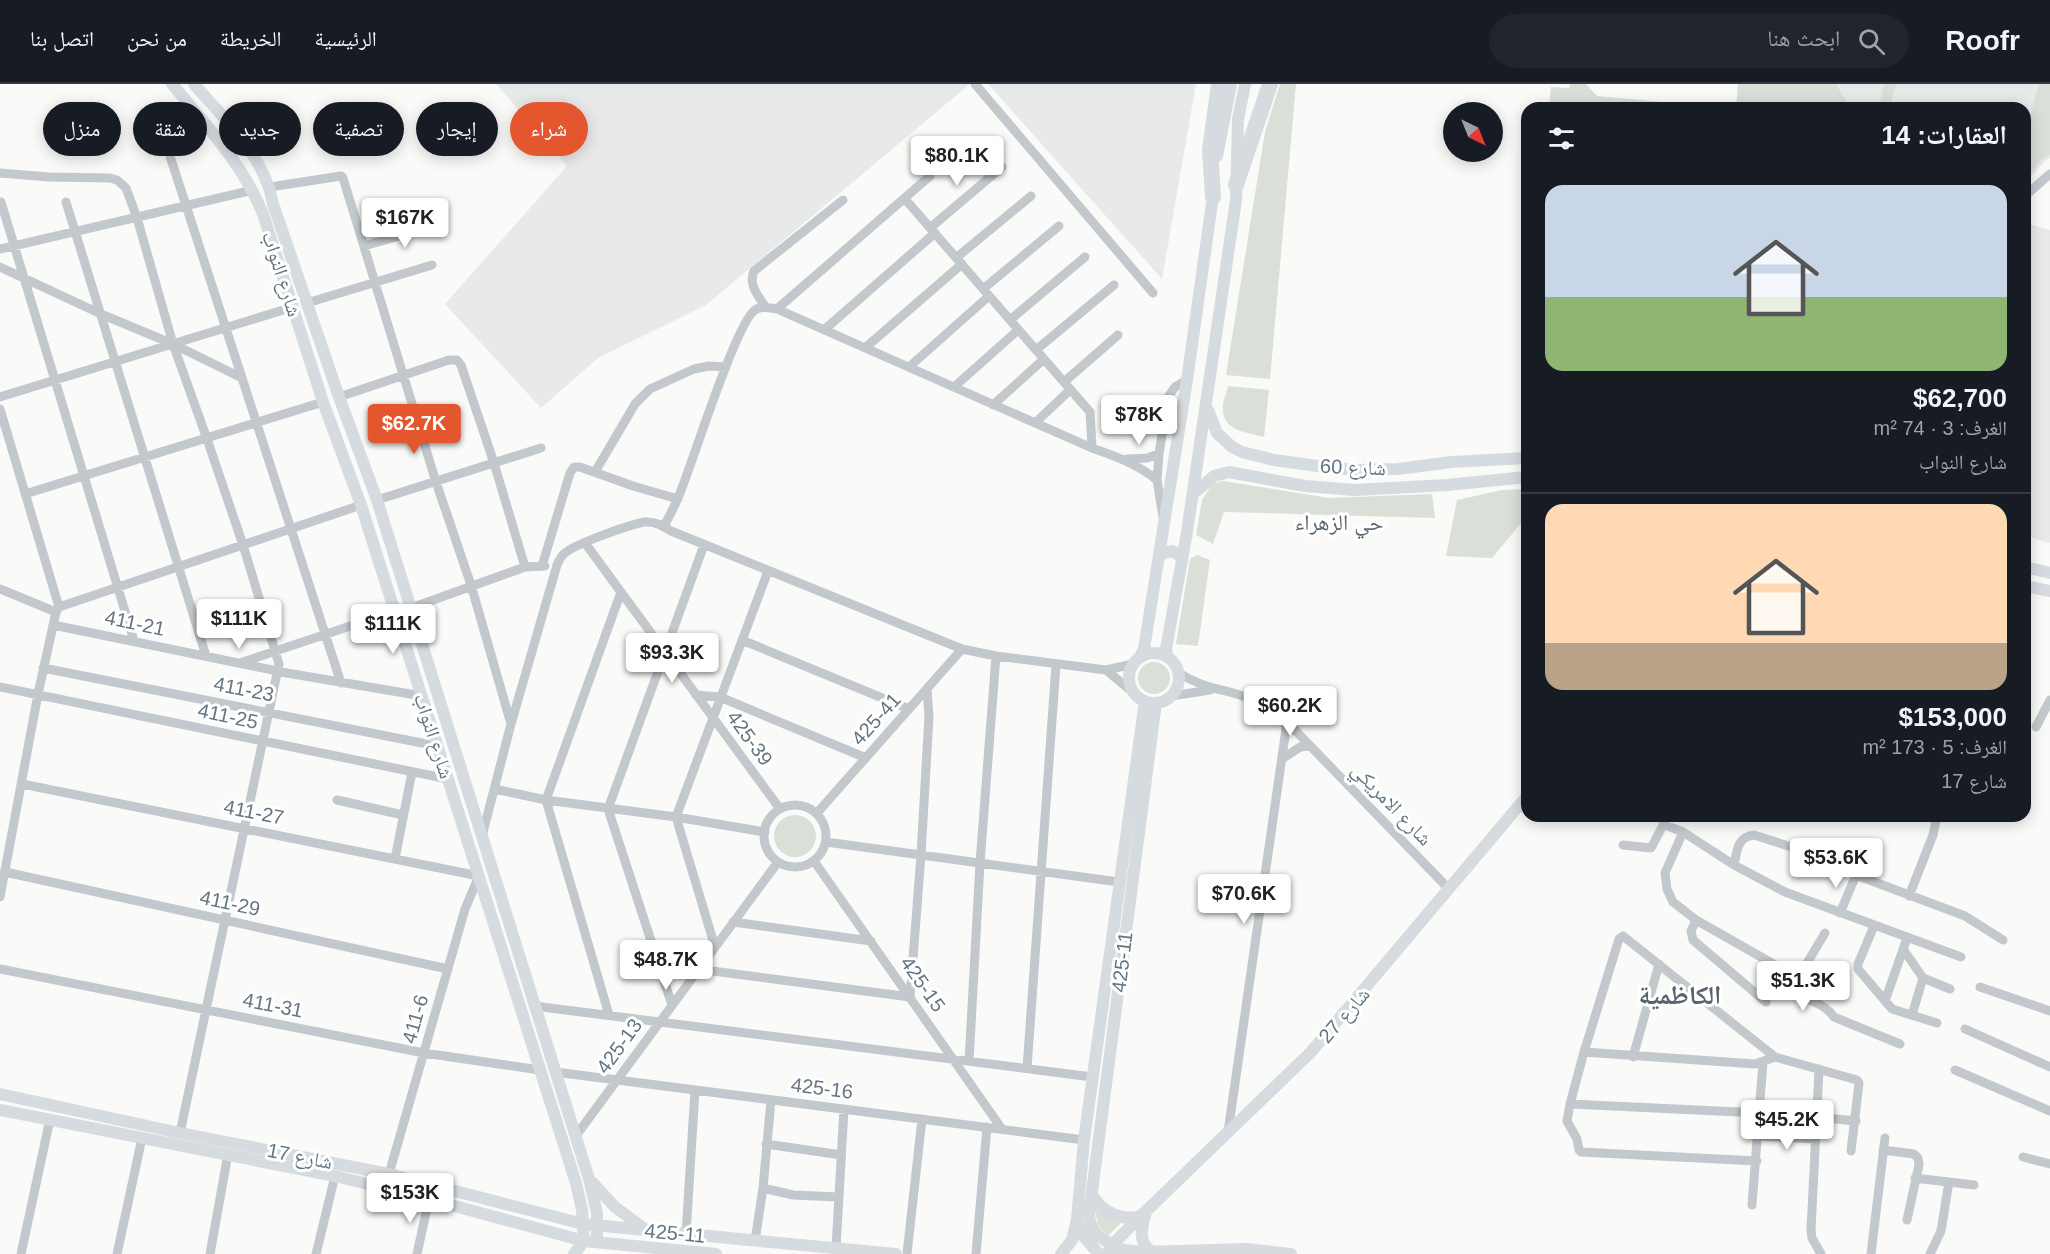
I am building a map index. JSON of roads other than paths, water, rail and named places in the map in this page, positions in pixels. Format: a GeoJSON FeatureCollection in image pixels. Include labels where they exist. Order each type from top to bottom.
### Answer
{"type":"FeatureCollection","features":[{"type":"Feature","properties":{"kind":"highway"},"geometry":{"type":"LineString","coordinates":[[1213,190],[1210,150],[1219,84]]}},
{"type":"Feature","properties":{"kind":"highway"},"geometry":{"type":"LineString","coordinates":[[1236,186],[1270,84]]}},
{"type":"Feature","properties":{"kind":"street","name":"شارع النواب"},"geometry":{"type":"LineString","coordinates":[[172,84],[238,166],[253,190],[263,214],[395,611],[576,1183],[584,1242]]}},
{"type":"Feature","properties":{"kind":"street","name":"شارع النواب"},"geometry":{"type":"LineString","coordinates":[[194,84],[219,115]]}},
{"type":"Feature","properties":{"kind":"street"},"geometry":{"type":"LineString","coordinates":[[975,84],[1153,293]]}},
{"type":"Feature","properties":{"kind":"street"},"geometry":{"type":"LineString","coordinates":[[1145,699],[1129,679],[1144,649],[1160,556],[1190,363],[1218,149],[1231,84]]}},
{"type":"Feature","properties":{"kind":"street"},"geometry":{"type":"LineString","coordinates":[[1107,670],[1145,699],[1171,696],[1179,681],[1179,672],[1168,657],[1166,649],[1187,532],[1212,364],[1236,186],[1238,119],[1245,84]]}},
{"type":"Feature","properties":{"kind":"street"},"geometry":{"type":"LineString","coordinates":[[170,156],[341,683]]}},
{"type":"Feature","properties":{"kind":"street","name":"شارع النواب"},"geometry":{"type":"LineString","coordinates":[[253,156],[265,174],[270,187],[273,204],[377,500],[589,1179],[597,1213],[599,1247]]}},
{"type":"Feature","properties":{"kind":"street"},"geometry":{"type":"LineString","coordinates":[[238,166],[253,156]]}},
{"type":"Feature","properties":{"kind":"street"},"geometry":{"type":"LineString","coordinates":[[824,330],[1002,166]]}},
{"type":"Feature","properties":{"kind":"street"},"geometry":{"type":"LineString","coordinates":[[0,173],[110,178],[117,180],[126,188],[137,218],[173,344],[243,545],[276,651],[278,671],[180,1133]]}},
{"type":"Feature","properties":{"kind":"street"},"geometry":{"type":"LineString","coordinates":[[2031,191],[2050,174]]}},
{"type":"Feature","properties":{"kind":"street"},"geometry":{"type":"LineString","coordinates":[[270,187],[341,176],[343,178],[436,482],[471,585],[511,724]]}},
{"type":"Feature","properties":{"kind":"street"},"geometry":{"type":"LineString","coordinates":[[777,309],[930,176]]}},
{"type":"Feature","properties":{"kind":"street"},"geometry":{"type":"LineString","coordinates":[[1213,190],[1216,188],[1224,192],[1233,190],[1236,186]]}},
{"type":"Feature","properties":{"kind":"street"},"geometry":{"type":"LineString","coordinates":[[0,249],[253,190]]}},
{"type":"Feature","properties":{"kind":"street"},"geometry":{"type":"LineString","coordinates":[[865,348],[1031,196]]}},
{"type":"Feature","properties":{"kind":"street"},"geometry":{"type":"LineString","coordinates":[[905,199],[1090,412],[1092,448]]}},
{"type":"Feature","properties":{"kind":"street"},"geometry":{"type":"LineString","coordinates":[[765,306],[752,283],[751,276],[754,271],[843,200]]}},
{"type":"Feature","properties":{"kind":"street"},"geometry":{"type":"LineString","coordinates":[[1,202],[134,641]]}},
{"type":"Feature","properties":{"kind":"street"},"geometry":{"type":"LineString","coordinates":[[66,202],[206,657]]}},
{"type":"Feature","properties":{"kind":"street"},"geometry":{"type":"LineString","coordinates":[[364,246],[437,225]]}},
{"type":"Feature","properties":{"kind":"street"},"geometry":{"type":"LineString","coordinates":[[909,367],[986,292],[1059,226]]}},
{"type":"Feature","properties":{"kind":"street"},"geometry":{"type":"LineString","coordinates":[[1010,320],[1085,257]]}},
{"type":"Feature","properties":{"kind":"street"},"geometry":{"type":"LineString","coordinates":[[307,303],[432,265]]}},
{"type":"Feature","properties":{"kind":"street"},"geometry":{"type":"LineString","coordinates":[[0,267],[24,280],[173,344],[242,378]]}},
{"type":"Feature","properties":{"kind":"street"},"geometry":{"type":"LineString","coordinates":[[1036,350],[1114,285]]}},
{"type":"Feature","properties":{"kind":"street"},"geometry":{"type":"LineString","coordinates":[[664,526],[678,499],[726,367],[747,318],[755,310],[765,306],[777,309],[993,405],[1122,459],[1157,480]]}},
{"type":"Feature","properties":{"kind":"street"},"geometry":{"type":"LineString","coordinates":[[0,397],[293,307]]}},
{"type":"Feature","properties":{"kind":"street"},"geometry":{"type":"LineString","coordinates":[[954,387],[1018,330]]}},
{"type":"Feature","properties":{"kind":"street"},"geometry":{"type":"LineString","coordinates":[[1035,423],[1067,386],[1118,335]]}},
{"type":"Feature","properties":{"kind":"street"},"geometry":{"type":"LineString","coordinates":[[993,405],[1044,359]]}},
{"type":"Feature","properties":{"kind":"street"},"geometry":{"type":"LineString","coordinates":[[339,397],[449,360],[457,360],[494,463],[525,567]]}},
{"type":"Feature","properties":{"kind":"street"},"geometry":{"type":"LineString","coordinates":[[1190,363],[1196,369],[1201,370],[1205,370],[1212,364]]}},
{"type":"Feature","properties":{"kind":"street"},"geometry":{"type":"LineString","coordinates":[[595,472],[635,404],[650,389],[694,369],[709,366],[726,367]]}},
{"type":"Feature","properties":{"kind":"street"},"geometry":{"type":"LineString","coordinates":[[1187,532],[1175,539],[1166,535],[1157,480],[1159,454],[1168,397],[1175,387],[1198,376],[1209,384]]}},
{"type":"Feature","properties":{"kind":"street"},"geometry":{"type":"LineString","coordinates":[[25,494],[324,402]]}},
{"type":"Feature","properties":{"kind":"street","name":"شارع 60"},"geometry":{"type":"LineString","coordinates":[[1206,405],[1217,432],[1232,447],[1242,452],[1274,460],[1346,469],[1398,469],[1474,460],[1521,458]]}},
{"type":"Feature","properties":{"kind":"street"},"geometry":{"type":"LineString","coordinates":[[0,409],[57,609],[38,694],[0,897]]}},
{"type":"Feature","properties":{"kind":"street"},"geometry":{"type":"LineString","coordinates":[[377,500],[541,448]]}},
{"type":"Feature","properties":{"kind":"street"},"geometry":{"type":"LineString","coordinates":[[1122,459],[1141,459],[1159,454]]}},
{"type":"Feature","properties":{"kind":"street"},"geometry":{"type":"LineString","coordinates":[[1470,483],[1463,478],[1461,471],[1466,464],[1474,460]]}},
{"type":"Feature","properties":{"kind":"street"},"geometry":{"type":"LineString","coordinates":[[1434,464],[1441,469],[1444,475],[1436,486]]}},
{"type":"Feature","properties":{"kind":"street"},"geometry":{"type":"LineString","coordinates":[[542,566],[570,473],[574,467],[678,499]]}},
{"type":"Feature","properties":{"kind":"street","name":"شارع 60"},"geometry":{"type":"LineString","coordinates":[[1193,494],[1214,476],[1228,472],[1325,489],[1355,490],[1436,486],[1521,478]]}},
{"type":"Feature","properties":{"kind":"street"},"geometry":{"type":"LineString","coordinates":[[0,589],[57,609],[361,506]]}},
{"type":"Feature","properties":{"kind":"street"},"geometry":{"type":"LineString","coordinates":[[482,836],[511,724],[557,565],[566,552],[645,522],[664,526],[704,545],[962,649],[996,657],[1107,670],[1154,653],[1168,657]]}},
{"type":"Feature","properties":{"kind":"street","name":"425-39"},"geometry":{"type":"LineString","coordinates":[[585,543],[780,809]]}},
{"type":"Feature","properties":{"kind":"street"},"geometry":{"type":"LineString","coordinates":[[672,1005],[608,809],[704,545]]}},
{"type":"Feature","properties":{"kind":"street"},"geometry":{"type":"LineString","coordinates":[[1160,556],[1173,551],[1182,562]]}},
{"type":"Feature","properties":{"kind":"street"},"geometry":{"type":"LineString","coordinates":[[411,608],[525,567],[557,565]]}},
{"type":"Feature","properties":{"kind":"street"},"geometry":{"type":"LineString","coordinates":[[2031,568],[2050,573]]}},
{"type":"Feature","properties":{"kind":"street"},"geometry":{"type":"LineString","coordinates":[[715,947],[676,817],[768,571]]}},
{"type":"Feature","properties":{"kind":"street"},"geometry":{"type":"LineString","coordinates":[[2031,587],[2050,591]]}},
{"type":"Feature","properties":{"kind":"street"},"geometry":{"type":"LineString","coordinates":[[609,1015],[546,800],[621,592]]}},
{"type":"Feature","properties":{"kind":"street"},"geometry":{"type":"LineString","coordinates":[[238,663],[395,611]]}},
{"type":"Feature","properties":{"kind":"street","name":"411-21"},"geometry":{"type":"LineString","coordinates":[[53,625],[278,671],[422,696]]}},
{"type":"Feature","properties":{"kind":"street"},"geometry":{"type":"LineString","coordinates":[[742,640],[909,709]]}},
{"type":"Feature","properties":{"kind":"street","name":"425-41"},"geometry":{"type":"LineString","coordinates":[[817,813],[962,649]]}},
{"type":"Feature","properties":{"kind":"street"},"geometry":{"type":"LineString","coordinates":[[969,1061],[980,863],[996,657]]}},
{"type":"Feature","properties":{"kind":"street"},"geometry":{"type":"LineString","coordinates":[[1027,1068],[1056,665]]}},
{"type":"Feature","properties":{"kind":"street","name":"411-23"},"geometry":{"type":"LineString","coordinates":[[44,668],[437,746]]}},
{"type":"Feature","properties":{"kind":"street","name":"شارع الامريكي"},"geometry":{"type":"LineString","coordinates":[[1179,672],[1191,681],[1244,696],[1267,707],[1287,722],[1449,889]]}},
{"type":"Feature","properties":{"kind":"street","name":"411-25"},"geometry":{"type":"LineString","coordinates":[[0,687],[448,779]]}},
{"type":"Feature","properties":{"kind":"street"},"geometry":{"type":"LineString","coordinates":[[659,964],[910,997],[929,716],[927,689]]}},
{"type":"Feature","properties":{"kind":"street","name":"شارع الامريكي"},"geometry":{"type":"LineString","coordinates":[[1171,696],[1218,690]]}},
{"type":"Feature","properties":{"kind":"street"},"geometry":{"type":"LineString","coordinates":[[696,695],[720,697],[866,758]]}},
{"type":"Feature","properties":{"kind":"street","name":"425-11"},"geometry":{"type":"LineString","coordinates":[[1060,1254],[1072,1240],[1077,1219],[1092,1077],[1145,699]]}},
{"type":"Feature","properties":{"kind":"street","name":"425-11"},"geometry":{"type":"LineString","coordinates":[[1110,1250],[1097,1235],[1090,1222],[1145,699]]}},
{"type":"Feature","properties":{"kind":"street"},"geometry":{"type":"LineString","coordinates":[[2036,728],[2050,700]]}},
{"type":"Feature","properties":{"kind":"street"},"geometry":{"type":"LineString","coordinates":[[1228,1132],[1287,722]]}},
{"type":"Feature","properties":{"kind":"street"},"geometry":{"type":"LineString","coordinates":[[1282,759],[1300,747],[1311,746]]}},
{"type":"Feature","properties":{"kind":"street"},"geometry":{"type":"LineString","coordinates":[[395,859],[412,772]]}},
{"type":"Feature","properties":{"kind":"street","name":"411-27"},"geometry":{"type":"LineString","coordinates":[[22,783],[479,876]]}},
{"type":"Feature","properties":{"kind":"street"},"geometry":{"type":"LineString","coordinates":[[495,789],[546,800],[676,817],[765,832]]}},
{"type":"Feature","properties":{"kind":"street"},"geometry":{"type":"LineString","coordinates":[[337,800],[404,815]]}},
{"type":"Feature","properties":{"kind":"street","name":"شارع 27"},"geometry":{"type":"LineString","coordinates":[[1110,1250],[1144,1213],[1311,1052],[1521,803]]}},
{"type":"Feature","properties":{"kind":"street"},"geometry":{"type":"LineString","coordinates":[[799,805],[817,813],[826,832],[826,842],[822,852],[814,861],[806,865],[796,867],[778,862],[770,854],[765,843],[765,832],[772,815],[780,809],[799,805]]}},
{"type":"Feature","properties":{"kind":"street"},"geometry":{"type":"LineString","coordinates":[[1623,845],[1651,848],[1665,822]]}},
{"type":"Feature","properties":{"kind":"street"},"geometry":{"type":"LineString","coordinates":[[1669,822],[1734,865],[1785,892],[1961,957]]}},
{"type":"Feature","properties":{"kind":"street"},"geometry":{"type":"LineString","coordinates":[[1909,896],[1934,835],[1936,822]]}},
{"type":"Feature","properties":{"kind":"street"},"geometry":{"type":"LineString","coordinates":[[1683,832],[1665,873],[1667,889],[1673,902],[1696,920],[1798,978]]}},
{"type":"Feature","properties":{"kind":"street"},"geometry":{"type":"LineString","coordinates":[[1734,865],[1738,843],[1746,836],[1754,835],[1801,850],[1856,875],[1965,916],[2003,940]]}},
{"type":"Feature","properties":{"kind":"street"},"geometry":{"type":"LineString","coordinates":[[826,842],[1119,882]]}},
{"type":"Feature","properties":{"kind":"street","name":"425-15"},"geometry":{"type":"LineString","coordinates":[[814,861],[1002,1129]]}},
{"type":"Feature","properties":{"kind":"street","name":"425-13"},"geometry":{"type":"LineString","coordinates":[[575,1137],[778,862]]}},
{"type":"Feature","properties":{"kind":"street","name":"411-29"},"geometry":{"type":"LineString","coordinates":[[4,872],[448,969]]}},
{"type":"Feature","properties":{"kind":"street"},"geometry":{"type":"LineString","coordinates":[[1840,913],[1856,875]]}},
{"type":"Feature","properties":{"kind":"street","name":"411-6"},"geometry":{"type":"LineString","coordinates":[[389,1174],[465,909],[479,876]]}},
{"type":"Feature","properties":{"kind":"street"},"geometry":{"type":"LineString","coordinates":[[1696,920],[1691,931],[1693,940],[1766,1002]]}},
{"type":"Feature","properties":{"kind":"street"},"geometry":{"type":"LineString","coordinates":[[734,922],[871,942]]}},
{"type":"Feature","properties":{"kind":"street"},"geometry":{"type":"LineString","coordinates":[[1874,926],[1858,969],[1892,1009],[1937,1023]]}},
{"type":"Feature","properties":{"kind":"street"},"geometry":{"type":"LineString","coordinates":[[1825,933],[1798,978],[1796,991],[1803,997],[1829,1009],[1834,1017],[1849,1025],[1900,1044]]}},
{"type":"Feature","properties":{"kind":"street"},"geometry":{"type":"LineString","coordinates":[[1757,1161],[1581,1152],[1579,1150],[1577,1139],[1567,1121],[1570,1104],[1619,939],[1623,936],[1775,1057],[1857,1080],[1859,1083],[1856,1121],[1851,1151]]}},
{"type":"Feature","properties":{"kind":"street"},"geometry":{"type":"LineString","coordinates":[[1885,1001],[1907,938]]}},
{"type":"Feature","properties":{"kind":"street"},"geometry":{"type":"LineString","coordinates":[[1904,949],[1923,978],[1950,989]]}},
{"type":"Feature","properties":{"kind":"street"},"geometry":{"type":"LineString","coordinates":[[1633,1057],[1659,964]]}},
{"type":"Feature","properties":{"kind":"street","name":"411-31"},"geometry":{"type":"LineString","coordinates":[[0,969],[424,1053],[540,1070]]}},
{"type":"Feature","properties":{"kind":"street"},"geometry":{"type":"LineString","coordinates":[[1912,1015],[1923,978]]}},
{"type":"Feature","properties":{"kind":"street"},"geometry":{"type":"LineString","coordinates":[[1980,987],[2050,1011]]}},
{"type":"Feature","properties":{"kind":"street"},"geometry":{"type":"LineString","coordinates":[[534,1006],[1092,1077]]}},
{"type":"Feature","properties":{"kind":"street"},"geometry":{"type":"LineString","coordinates":[[1965,1029],[2050,1067]]}},
{"type":"Feature","properties":{"kind":"street"},"geometry":{"type":"LineString","coordinates":[[1584,1052],[1755,1064],[1775,1057]]}},
{"type":"Feature","properties":{"kind":"street"},"geometry":{"type":"LineString","coordinates":[[1752,1204],[1763,1062]]}},
{"type":"Feature","properties":{"kind":"street"},"geometry":{"type":"LineString","coordinates":[[1819,1069],[1811,1230],[1812,1238],[1821,1254]]}},
{"type":"Feature","properties":{"kind":"street"},"geometry":{"type":"LineString","coordinates":[[1955,1070],[2050,1111]]}},
{"type":"Feature","properties":{"kind":"street","name":"425-16"},"geometry":{"type":"LineString","coordinates":[[555,1072],[1084,1140]]}},
{"type":"Feature","properties":{"kind":"street"},"geometry":{"type":"LineString","coordinates":[[686,1234],[696,1090]]}},
{"type":"Feature","properties":{"kind":"street","name":"شارع 17"},"geometry":{"type":"LineString","coordinates":[[0,1094],[180,1133],[389,1174],[598,1226]]}},
{"type":"Feature","properties":{"kind":"street"},"geometry":{"type":"LineString","coordinates":[[755,1241],[763,1188],[771,1100]]}},
{"type":"Feature","properties":{"kind":"street"},"geometry":{"type":"LineString","coordinates":[[1570,1104],[1760,1113]]}},
{"type":"Feature","properties":{"kind":"street"},"geometry":{"type":"LineString","coordinates":[[836,1248],[844,1109]]}},
{"type":"Feature","properties":{"kind":"street","name":"شارع 17"},"geometry":{"type":"LineString","coordinates":[[0,1110],[335,1176],[429,1199],[599,1247],[716,1254]]}},
{"type":"Feature","properties":{"kind":"street"},"geometry":{"type":"LineString","coordinates":[[1815,1117],[1856,1121]]}},
{"type":"Feature","properties":{"kind":"street"},"geometry":{"type":"LineString","coordinates":[[21,1254],[50,1119]]}},
{"type":"Feature","properties":{"kind":"street"},"geometry":{"type":"LineString","coordinates":[[907,1254],[922,1119]]}},
{"type":"Feature","properties":{"kind":"street"},"geometry":{"type":"LineString","coordinates":[[976,1254],[987,1127]]}},
{"type":"Feature","properties":{"kind":"street"},"geometry":{"type":"LineString","coordinates":[[1758,1136],[1816,1139]]}},
{"type":"Feature","properties":{"kind":"street"},"geometry":{"type":"LineString","coordinates":[[117,1254],[142,1138]]}},
{"type":"Feature","properties":{"kind":"street"},"geometry":{"type":"LineString","coordinates":[[1871,1254],[1885,1138]]}},
{"type":"Feature","properties":{"kind":"street"},"geometry":{"type":"LineString","coordinates":[[766,1144],[841,1155]]}},
{"type":"Feature","properties":{"kind":"street"},"geometry":{"type":"LineString","coordinates":[[1883,1150],[1914,1154],[1918,1158],[1919,1165],[1907,1220]]}},
{"type":"Feature","properties":{"kind":"street"},"geometry":{"type":"LineString","coordinates":[[210,1254],[228,1154]]}},
{"type":"Feature","properties":{"kind":"street"},"geometry":{"type":"LineString","coordinates":[[2023,1157],[2050,1164]]}},
{"type":"Feature","properties":{"kind":"street"},"geometry":{"type":"LineString","coordinates":[[316,1254],[335,1176]]}},
{"type":"Feature","properties":{"kind":"street"},"geometry":{"type":"LineString","coordinates":[[1915,1178],[1974,1185]]}},
{"type":"Feature","properties":{"kind":"street"},"geometry":{"type":"LineString","coordinates":[[589,1179],[615,1207],[646,1230]]}},
{"type":"Feature","properties":{"kind":"street"},"geometry":{"type":"LineString","coordinates":[[1929,1254],[1941,1231],[1949,1182]]}},
{"type":"Feature","properties":{"kind":"street"},"geometry":{"type":"LineString","coordinates":[[763,1188],[793,1195],[838,1197]]}},
{"type":"Feature","properties":{"kind":"street"},"geometry":{"type":"LineString","coordinates":[[1092,1195],[1110,1214],[1129,1218],[1144,1213],[1142,1236],[1144,1252]]}},
{"type":"Feature","properties":{"kind":"street"},"geometry":{"type":"LineString","coordinates":[[417,1254],[429,1199]]}},
{"type":"Feature","properties":{"kind":"street"},"geometry":{"type":"LineString","coordinates":[[1077,1219],[1084,1237],[1099,1254]]}},
{"type":"Feature","properties":{"kind":"street","name":"425-11"},"geometry":{"type":"LineString","coordinates":[[598,1226],[896,1254]]}},
{"type":"Feature","properties":{"kind":"street"},"geometry":{"type":"LineString","coordinates":[[574,1254],[584,1242]]}},
{"type":"Feature","properties":{"kind":"street"},"geometry":{"type":"LineString","coordinates":[[1110,1250],[1144,1252],[1246,1249],[1292,1254]]}},
{"type":"Feature","properties":{"kind":"district","name":"حي الزهراء"},"geometry":{"type":"Point","coordinates":[1339,522]}},
{"type":"Feature","properties":{"kind":"district","name":"الكاظمية"},"geometry":{"type":"Point","coordinates":[1680,995]}}]}
